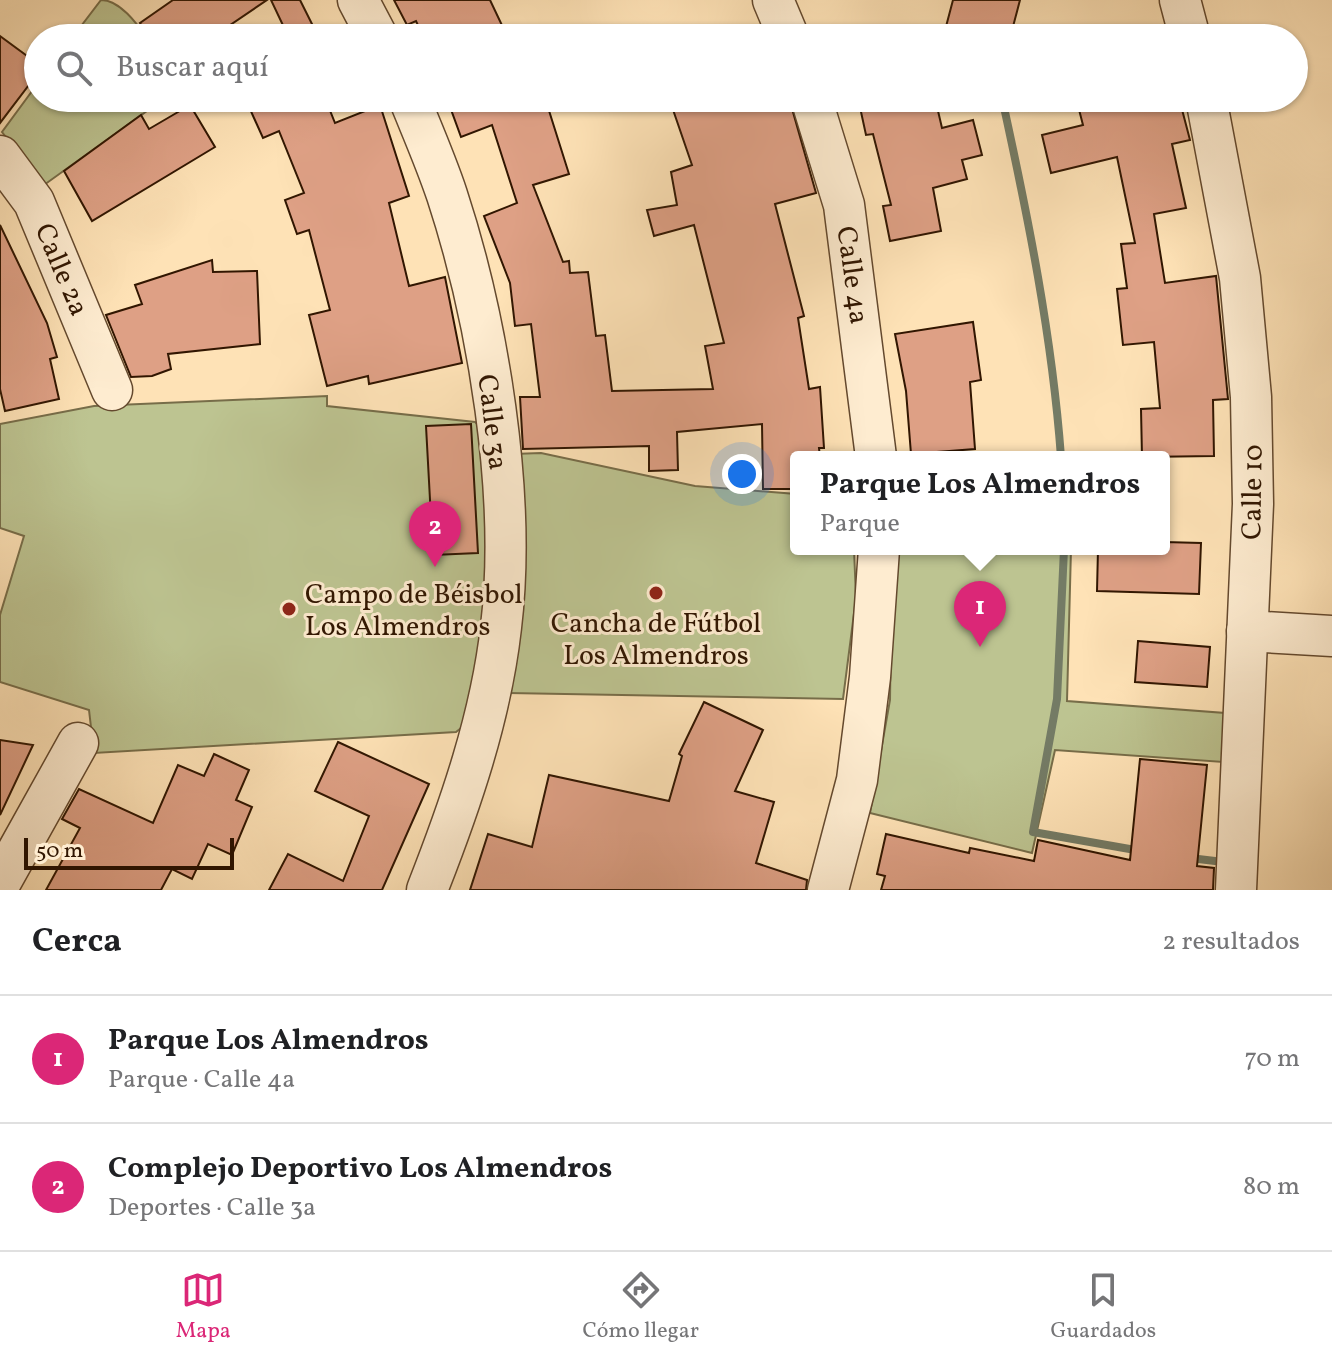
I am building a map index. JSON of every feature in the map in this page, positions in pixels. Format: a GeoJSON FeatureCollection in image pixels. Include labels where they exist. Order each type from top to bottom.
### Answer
{"type":"FeatureCollection","features":[{"type":"Feature","properties":{"kind":"street"},"geometry":{"type":"LineString","coordinates":[[358,0],[371,24]]}},
{"type":"Feature","properties":{"kind":"street"},"geometry":{"type":"LineString","coordinates":[[773,0],[783,24]]}},
{"type":"Feature","properties":{"kind":"street"},"geometry":{"type":"LineString","coordinates":[[1180,0],[1186,24]]}},
{"type":"Feature","properties":{"kind":"street","name":"Calle 3a"},"geometry":{"type":"LineString","coordinates":[[414,112],[447,195],[472,291],[489,379],[506,528],[501,627],[487,700],[459,806],[427,890]]}},
{"type":"Feature","properties":{"kind":"street","name":"Calle 4a"},"geometry":{"type":"LineString","coordinates":[[815,112],[844,205],[875,451]]}},
{"type":"Feature","properties":{"kind":"street","name":"Calle 10"},"geometry":{"type":"LineString","coordinates":[[1209,112],[1240,278],[1251,397],[1253,504],[1236,890]]}},
{"type":"Feature","properties":{"kind":"street","name":"Calle 2a"},"geometry":{"type":"LineString","coordinates":[[0,156],[34,202],[112,390]]}},
{"type":"Feature","properties":{"kind":"street"},"geometry":{"type":"LineString","coordinates":[[828,890],[857,780],[870,677],[879,555]]}},
{"type":"Feature","properties":{"kind":"street"},"geometry":{"type":"LineString","coordinates":[[1247,631],[1332,636]]}},
{"type":"Feature","properties":{"kind":"street"},"geometry":{"type":"LineString","coordinates":[[0,883],[78,743]]}},
{"type":"Feature","properties":{"kind":"green space"},"geometry":{"type":"Polygon","coordinates":[[[101,0],[121,8],[136,24],[83,24],[101,0]]]}},
{"type":"Feature","properties":{"kind":"green space"},"geometry":{"type":"Polygon","coordinates":[[[24,102],[24,112],[146,112],[44,185],[2,132],[24,102]]]}},
{"type":"Feature","properties":{"kind":"green space"},"geometry":{"type":"Polygon","coordinates":[[[327,396],[327,406],[475,422],[513,454],[541,453],[695,486],[790,494],[790,555],[854,555],[856,598],[843,699],[506,693],[456,732],[94,753],[89,710],[0,682],[0,615],[24,536],[0,528],[0,424],[94,406],[327,396]]]}},
{"type":"Feature","properties":{"kind":"green space"},"geometry":{"type":"Polygon","coordinates":[[[892,555],[1071,555],[1067,701],[1225,713],[1223,762],[1055,750],[1032,853],[870,813],[890,700],[892,555]]]}},
{"type":"Feature","properties":{"kind":"building"},"geometry":{"type":"Polygon","coordinates":[[[173,0],[267,0],[232,24],[140,23],[173,0]]]}},
{"type":"Feature","properties":{"kind":"building"},"geometry":{"type":"Polygon","coordinates":[[[271,0],[300,0],[312,24],[282,24],[271,0]]]}},
{"type":"Feature","properties":{"kind":"building"},"geometry":{"type":"Polygon","coordinates":[[[394,0],[490,0],[501,24],[417,24],[416,21],[406,24],[394,0]]]}},
{"type":"Feature","properties":{"kind":"building"},"geometry":{"type":"Polygon","coordinates":[[[953,0],[1020,0],[1014,24],[947,24],[953,0]]]}},
{"type":"Feature","properties":{"kind":"building"},"geometry":{"type":"Polygon","coordinates":[[[0,36],[24,54],[24,91],[0,123],[0,36]]]}},
{"type":"Feature","properties":{"kind":"building"},"geometry":{"type":"Polygon","coordinates":[[[178,112],[194,112],[215,147],[92,221],[64,171],[141,115],[149,129],[178,112]]]}},
{"type":"Feature","properties":{"kind":"building"},"geometry":{"type":"Polygon","coordinates":[[[251,112],[331,112],[335,123],[362,112],[382,112],[409,196],[389,203],[409,286],[445,277],[462,363],[369,384],[368,376],[327,386],[309,315],[330,310],[309,230],[297,234],[285,200],[304,193],[279,131],[263,138],[251,112]]]}},
{"type":"Feature","properties":{"kind":"building"},"geometry":{"type":"Polygon","coordinates":[[[452,112],[549,112],[569,174],[533,185],[563,262],[569,261],[570,273],[588,272],[596,336],[605,335],[612,391],[713,389],[705,346],[724,343],[694,225],[654,236],[647,210],[677,205],[671,172],[692,165],[674,112],[793,112],[816,193],[775,204],[804,316],[798,318],[809,389],[820,387],[824,448],[819,448],[819,451],[790,451],[790,489],[763,489],[762,424],[677,432],[678,470],[649,471],[649,446],[523,449],[520,397],[540,397],[531,324],[515,326],[510,283],[484,216],[517,203],[492,125],[461,137],[452,112]]]}},
{"type":"Feature","properties":{"kind":"building"},"geometry":{"type":"Polygon","coordinates":[[[861,112],[938,112],[942,128],[973,120],[982,155],[962,160],[967,179],[933,188],[941,231],[890,241],[883,206],[891,205],[873,134],[866,135],[861,112]]]}},
{"type":"Feature","properties":{"kind":"building"},"geometry":{"type":"Polygon","coordinates":[[[1080,112],[1183,112],[1190,140],[1172,144],[1186,208],[1154,214],[1165,283],[1216,276],[1228,399],[1213,400],[1214,456],[1170,457],[1170,451],[1142,451],[1141,409],[1160,408],[1154,342],[1123,345],[1117,289],[1127,288],[1121,244],[1135,243],[1117,157],[1051,173],[1042,135],[1083,125],[1080,112]]]}},
{"type":"Feature","properties":{"kind":"building"},"geometry":{"type":"Polygon","coordinates":[[[0,225],[47,323],[57,357],[50,359],[59,399],[5,411],[0,389],[0,225]]]}},
{"type":"Feature","properties":{"kind":"building"},"geometry":{"type":"Polygon","coordinates":[[[212,260],[213,272],[257,271],[260,344],[168,354],[171,369],[152,376],[131,377],[106,315],[142,304],[135,285],[212,260]]]}},
{"type":"Feature","properties":{"kind":"building"},"geometry":{"type":"Polygon","coordinates":[[[973,322],[981,380],[970,382],[975,449],[911,451],[906,391],[895,334],[973,322]]]}},
{"type":"Feature","properties":{"kind":"building"},"geometry":{"type":"Polygon","coordinates":[[[471,424],[478,553],[433,555],[426,426],[471,424]]]}},
{"type":"Feature","properties":{"kind":"building"},"geometry":{"type":"Polygon","coordinates":[[[1170,542],[1201,543],[1199,594],[1097,591],[1098,555],[1170,555],[1170,542]]]}},
{"type":"Feature","properties":{"kind":"building"},"geometry":{"type":"Polygon","coordinates":[[[1138,641],[1210,647],[1207,687],[1135,682],[1138,641]]]}},
{"type":"Feature","properties":{"kind":"building"},"geometry":{"type":"Polygon","coordinates":[[[704,702],[763,730],[735,791],[774,802],[756,863],[807,880],[806,890],[470,890],[488,834],[532,847],[549,775],[669,801],[682,756],[679,754],[704,702]]]}},
{"type":"Feature","properties":{"kind":"building"},"geometry":{"type":"Polygon","coordinates":[[[0,740],[33,745],[0,815],[0,740]]]}},
{"type":"Feature","properties":{"kind":"building"},"geometry":{"type":"Polygon","coordinates":[[[338,742],[429,784],[382,890],[269,890],[288,854],[343,881],[369,816],[315,791],[338,742]]]}},
{"type":"Feature","properties":{"kind":"building"},"geometry":{"type":"Polygon","coordinates":[[[214,754],[249,770],[236,800],[252,807],[232,855],[208,844],[192,879],[172,869],[161,890],[46,890],[80,828],[62,819],[79,789],[153,823],[178,765],[204,776],[214,754]]]}},
{"type":"Feature","properties":{"kind":"building"},"geometry":{"type":"Polygon","coordinates":[[[1140,759],[1207,765],[1197,866],[1214,868],[1213,890],[881,890],[885,876],[877,874],[886,834],[969,853],[970,848],[1034,861],[1038,840],[1130,860],[1140,759]]]}},
{"type":"Feature","properties":{"kind":"waterway"},"geometry":{"type":"LineString","coordinates":[[1005,112],[1038,276],[1052,366],[1060,451]]}},
{"type":"Feature","properties":{"kind":"waterway"},"geometry":{"type":"LineString","coordinates":[[1064,555],[1057,699],[1033,832],[1141,851]]}},
{"type":"Feature","properties":{"kind":"waterway"},"geometry":{"type":"LineString","coordinates":[[1190,858],[1215,861]]}},
{"type":"Feature","properties":{"kind":"place","name":"Complejo Deportivo Los Almendros"},"geometry":{"type":"Point","coordinates":[435,567]}},
{"type":"Feature","properties":{"kind":"place","name":"Cancha de Fútbol Los Almendros"},"geometry":{"type":"Point","coordinates":[656,593]}},
{"type":"Feature","properties":{"kind":"place","name":"Campo de Béisbol Los Almendros"},"geometry":{"type":"Point","coordinates":[289,609]}},
{"type":"Feature","properties":{"kind":"place","name":"Parque Los Almendros"},"geometry":{"type":"Point","coordinates":[980,647]}}]}
